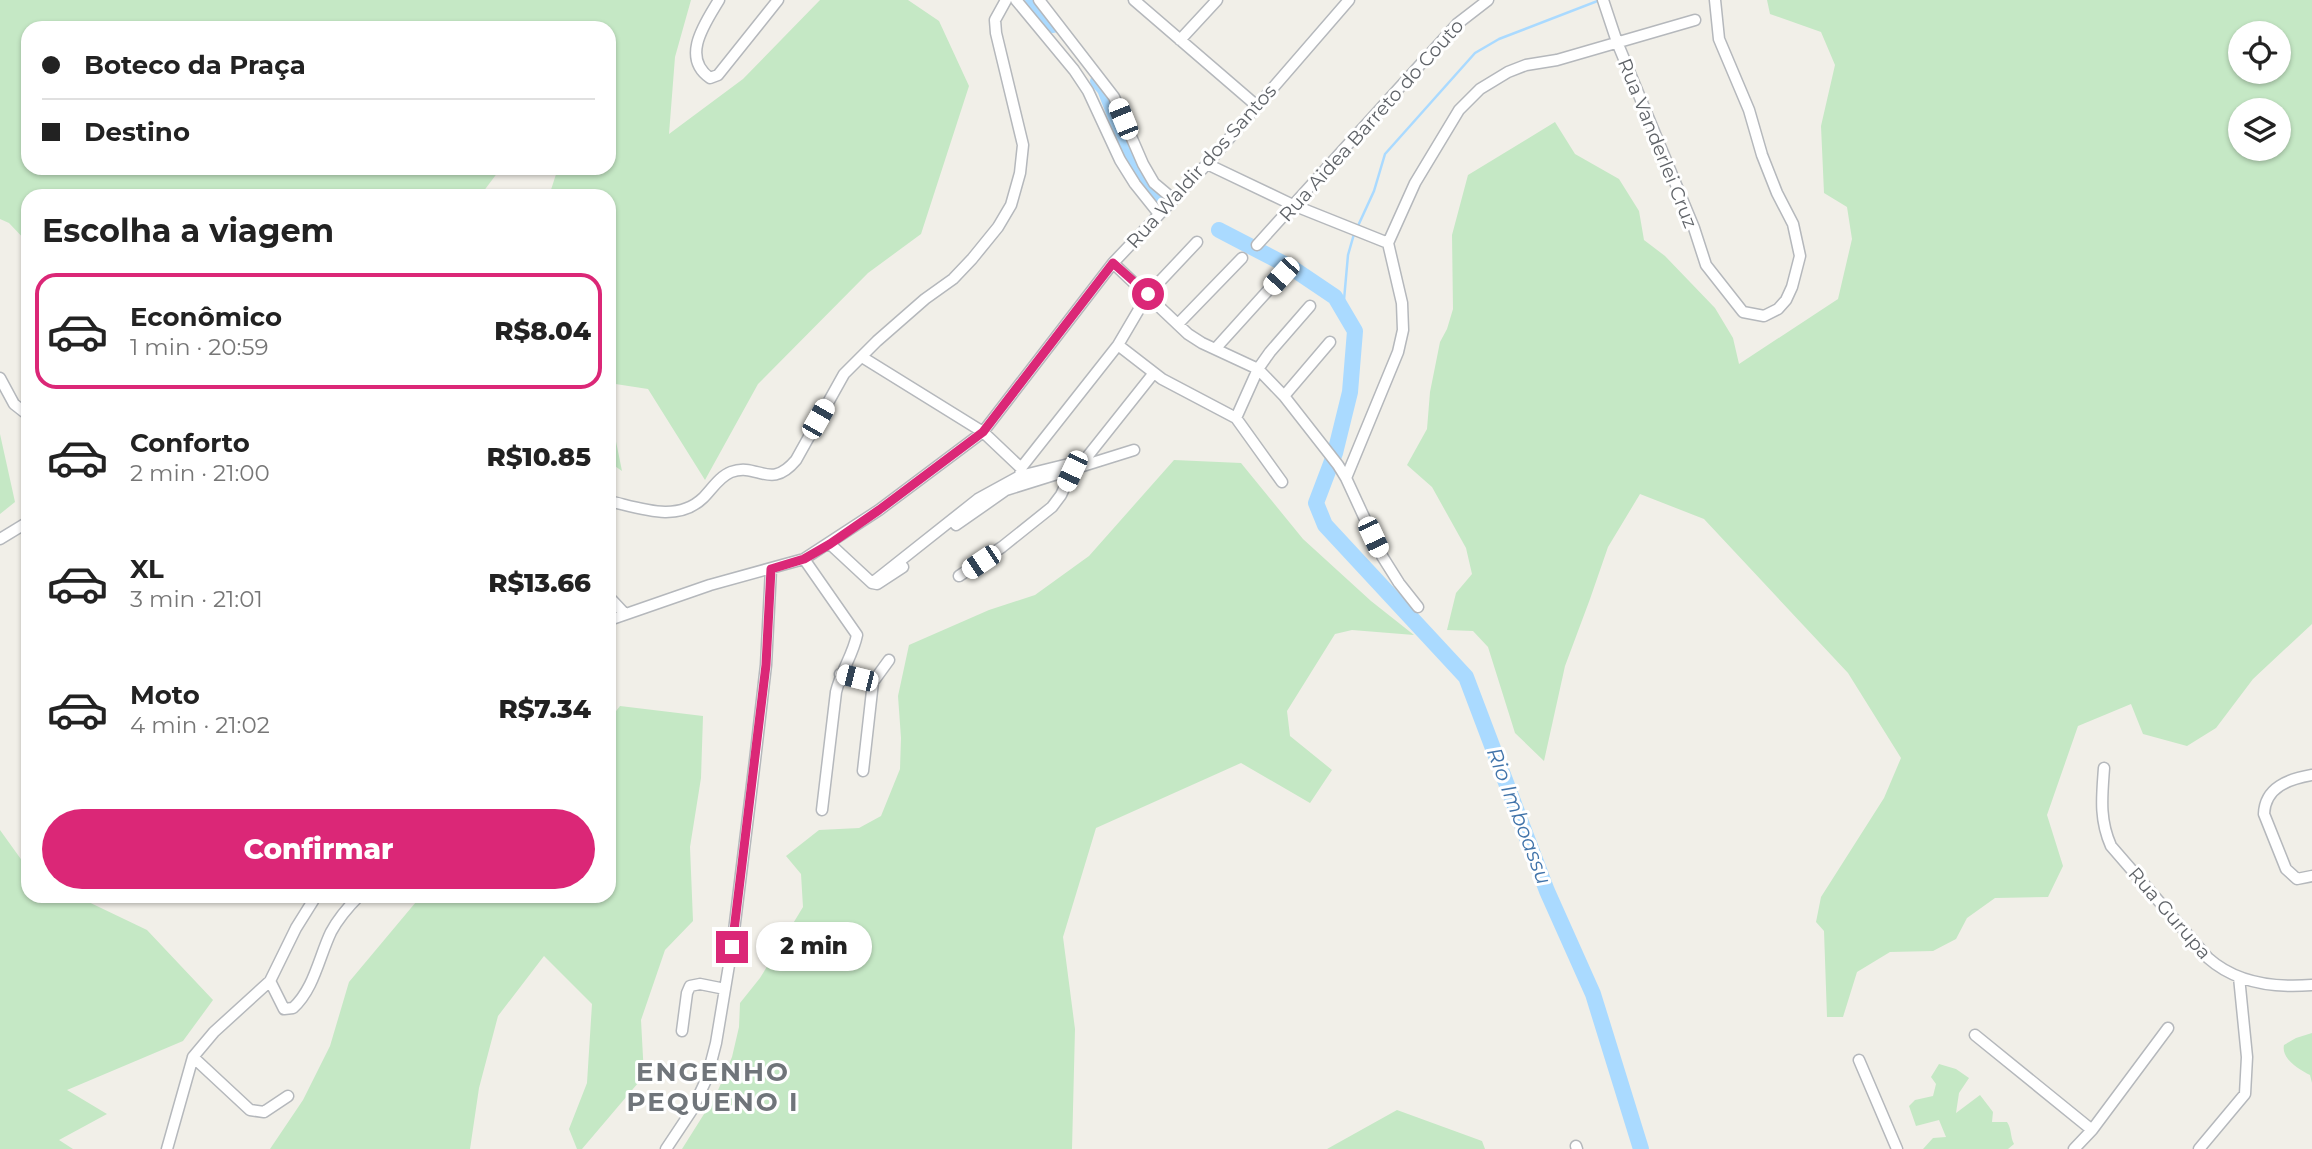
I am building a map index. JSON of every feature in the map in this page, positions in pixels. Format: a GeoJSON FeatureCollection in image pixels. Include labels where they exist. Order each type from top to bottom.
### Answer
{"type":"FeatureCollection","features":[{"type":"Feature","properties":{"kind":"street"},"geometry":{"type":"LineString","coordinates":[[719,0],[698,36],[696,48],[705,75],[710,78],[718,75],[778,0]]}},
{"type":"Feature","properties":{"kind":"street"},"geometry":{"type":"LineString","coordinates":[[616,503],[650,510],[678,512],[694,506],[724,475],[732,471],[743,470],[769,475],[787,470],[796,460],[844,374],[966,265],[998,227],[1011,205],[1020,173],[1023,145],[996,33],[995,20],[1006,0]]}},
{"type":"Feature","properties":{"kind":"street"},"geometry":{"type":"LineString","coordinates":[[1016,0],[1088,91],[1120,160],[1159,214]]}},
{"type":"Feature","properties":{"kind":"street"},"geometry":{"type":"LineString","coordinates":[[1038,0],[1114,97],[1143,164],[1154,183],[1173,199]]}},
{"type":"Feature","properties":{"kind":"street"},"geometry":{"type":"LineString","coordinates":[[1134,0],[1257,106]]}},
{"type":"Feature","properties":{"kind":"street"},"geometry":{"type":"LineString","coordinates":[[1180,40],[1217,0]]}},
{"type":"Feature","properties":{"kind":"street","name":"Rua Waldir dos Santos"},"geometry":{"type":"LineString","coordinates":[[616,617],[710,585],[804,559],[879,510],[983,432],[1113,263],[1207,164],[1349,0]]}},
{"type":"Feature","properties":{"kind":"street","name":"Rua Aidea Barreto do Couto"},"geometry":{"type":"LineString","coordinates":[[1257,244],[1457,24],[1488,0]]}},
{"type":"Feature","properties":{"kind":"street","name":"Rua Vanderlei Cruz"},"geometry":{"type":"LineString","coordinates":[[1603,0],[1617,42],[1694,228],[1706,265],[1718,284],[1743,312],[1764,316],[1778,310],[1786,300],[1800,256],[1793,224],[1777,193],[1749,110],[1719,39],[1715,0]]}},
{"type":"Feature","properties":{"kind":"street"},"geometry":{"type":"LineString","coordinates":[[1346,478],[1398,352],[1403,330],[1402,303],[1388,243],[1415,183],[1459,110],[1480,89],[1508,72],[1526,65],[1558,60],[1695,20]]}},
{"type":"Feature","properties":{"kind":"street"},"geometry":{"type":"LineString","coordinates":[[1207,164],[1293,205],[1388,243]]}},
{"type":"Feature","properties":{"kind":"street"},"geometry":{"type":"LineString","coordinates":[[1021,476],[1118,345],[1148,294],[1197,242]]}},
{"type":"Feature","properties":{"kind":"street"},"geometry":{"type":"LineString","coordinates":[[1178,324],[1242,258]]}},
{"type":"Feature","properties":{"kind":"street"},"geometry":{"type":"LineString","coordinates":[[1113,263],[1188,334],[1258,369],[1284,396],[1338,465],[1382,556],[1398,583],[1418,607]]}},
{"type":"Feature","properties":{"kind":"street"},"geometry":{"type":"LineString","coordinates":[[1216,348],[1281,276]]}},
{"type":"Feature","properties":{"kind":"street"},"geometry":{"type":"LineString","coordinates":[[1236,418],[1258,369],[1310,306]]}},
{"type":"Feature","properties":{"kind":"street"},"geometry":{"type":"LineString","coordinates":[[1284,396],[1330,342]]}},
{"type":"Feature","properties":{"kind":"street"},"geometry":{"type":"LineString","coordinates":[[1118,345],[1153,374],[1236,418],[1282,482]]}},
{"type":"Feature","properties":{"kind":"street"},"geometry":{"type":"LineString","coordinates":[[862,357],[983,432],[1021,476]]}},
{"type":"Feature","properties":{"kind":"street"},"geometry":{"type":"LineString","coordinates":[[830,544],[874,584],[978,499],[1021,476],[1081,461],[1087,457],[1153,374]]}},
{"type":"Feature","properties":{"kind":"street"},"geometry":{"type":"LineString","coordinates":[[0,378],[14,404],[21,410]]}},
{"type":"Feature","properties":{"kind":"street"},"geometry":{"type":"LineString","coordinates":[[1021,476],[1072,471],[1134,450]]}},
{"type":"Feature","properties":{"kind":"street"},"geometry":{"type":"LineString","coordinates":[[959,576],[1002,547],[1052,507],[1072,471]]}},
{"type":"Feature","properties":{"kind":"street"},"geometry":{"type":"LineString","coordinates":[[0,539],[21,526]]}},
{"type":"Feature","properties":{"kind":"street"},"geometry":{"type":"LineString","coordinates":[[804,559],[857,635],[855,645],[840,674],[836,692],[822,810]]}},
{"type":"Feature","properties":{"kind":"street"},"geometry":{"type":"LineString","coordinates":[[666,1149],[692,1110],[707,1078],[725,989],[766,665],[771,569]]}},
{"type":"Feature","properties":{"kind":"street"},"geometry":{"type":"LineString","coordinates":[[616,604],[624,613]]}},
{"type":"Feature","properties":{"kind":"street"},"geometry":{"type":"LineString","coordinates":[[863,771],[873,682],[888,660]]}},
{"type":"Feature","properties":{"kind":"street"},"geometry":{"type":"LineString","coordinates":[[840,674],[873,682]]}},
{"type":"Feature","properties":{"kind":"street","name":"Rua Gurupa"},"geometry":{"type":"LineString","coordinates":[[2104,768],[2102,824],[2113,850],[2150,888],[2208,958],[2221,970],[2239,977],[2294,987],[2312,985]]}},
{"type":"Feature","properties":{"kind":"street"},"geometry":{"type":"LineString","coordinates":[[2312,775],[2294,778],[2277,786],[2268,798],[2264,814],[2291,876],[2297,879],[2312,876]]}},
{"type":"Feature","properties":{"kind":"street"},"geometry":{"type":"LineString","coordinates":[[167,1149],[193,1057],[214,1032],[270,981],[312,903]]}},
{"type":"Feature","properties":{"kind":"street"},"geometry":{"type":"LineString","coordinates":[[270,981],[284,1009],[293,1008],[307,991],[331,932],[352,903]]}},
{"type":"Feature","properties":{"kind":"street"},"geometry":{"type":"LineString","coordinates":[[2199,1149],[2245,1094],[2247,1056],[2239,977]]}},
{"type":"Feature","properties":{"kind":"street"},"geometry":{"type":"LineString","coordinates":[[682,1031],[690,986],[700,984],[725,989]]}},
{"type":"Feature","properties":{"kind":"street"},"geometry":{"type":"LineString","coordinates":[[2074,1149],[2092,1130],[2168,1028]]}},
{"type":"Feature","properties":{"kind":"street"},"geometry":{"type":"LineString","coordinates":[[1975,1035],[2092,1130]]}},
{"type":"Feature","properties":{"kind":"street"},"geometry":{"type":"LineString","coordinates":[[193,1057],[250,1110],[264,1112],[288,1096]]}},
{"type":"Feature","properties":{"kind":"street"},"geometry":{"type":"LineString","coordinates":[[1859,1060],[1896,1149]]}},
{"type":"Feature","properties":{"kind":"green space"},"geometry":{"type":"Polygon","coordinates":[[[0,0],[691,0],[675,57],[669,134],[743,79],[820,0],[908,0],[939,21],[969,86],[921,234],[868,273],[758,384],[705,480],[648,389],[616,384],[616,189],[551,189],[556,175],[616,175],[616,21],[21,21],[21,175],[496,175],[485,189],[21,189],[21,236],[9,223],[0,219],[0,0]]]}},
{"type":"Feature","properties":{"kind":"green space"},"geometry":{"type":"Polygon","coordinates":[[[1767,0],[2312,0],[2312,624],[2253,679],[2216,728],[2187,746],[2143,734],[2131,704],[2078,726],[2047,815],[2063,866],[2048,897],[1995,898],[1967,918],[1956,939],[1933,951],[1890,952],[1857,972],[1843,1017],[1827,1017],[1824,931],[1816,922],[1821,897],[1884,798],[1901,758],[1848,673],[1704,519],[1640,494],[1608,547],[1565,666],[1544,761],[1515,733],[1488,647],[1473,631],[1447,630],[1456,593],[1472,574],[1466,548],[1432,487],[1407,465],[1427,429],[1430,392],[1440,342],[1453,309],[1452,235],[1468,175],[1555,122],[1575,154],[1619,179],[1639,211],[1644,240],[1665,256],[1715,308],[1733,338],[1739,364],[1838,299],[1852,239],[1847,207],[1824,193],[1821,126],[1835,65],[1821,32],[1770,14],[1767,0]]]}},
{"type":"Feature","properties":{"kind":"green space"},"geometry":{"type":"Polygon","coordinates":[[[0,434],[15,502],[0,514],[0,434]]]}},
{"type":"Feature","properties":{"kind":"green space"},"geometry":{"type":"Polygon","coordinates":[[[616,441],[622,471],[616,467],[616,441]]]}},
{"type":"Feature","properties":{"kind":"green space"},"geometry":{"type":"Polygon","coordinates":[[[1174,460],[1241,463],[1303,539],[1371,601],[1414,635],[1352,630],[1335,634],[1287,711],[1290,736],[1332,770],[1310,803],[1241,763],[1096,828],[1063,937],[1075,1029],[1072,1149],[682,1149],[716,1095],[732,1057],[739,1027],[740,1003],[760,978],[803,907],[801,874],[786,856],[819,830],[859,828],[881,816],[900,769],[898,696],[909,645],[989,610],[1035,595],[1089,556],[1174,460]]]}},
{"type":"Feature","properties":{"kind":"green space"},"geometry":{"type":"Polygon","coordinates":[[[620,706],[703,716],[701,778],[690,847],[693,921],[665,950],[641,1020],[644,1076],[582,1149],[577,1149],[569,1129],[587,1083],[592,1004],[544,956],[498,1016],[479,1088],[470,1149],[270,1149],[303,1100],[330,1046],[349,982],[415,903],[616,903],[616,711],[620,706]]]}},
{"type":"Feature","properties":{"kind":"green space"},"geometry":{"type":"Polygon","coordinates":[[[0,830],[21,859],[21,903],[91,903],[147,930],[213,1000],[183,1041],[67,1090],[107,1114],[59,1140],[73,1149],[0,1149],[0,830]]]}},
{"type":"Feature","properties":{"kind":"green space"},"geometry":{"type":"Polygon","coordinates":[[[2312,1033],[2312,1083],[2310,1075],[2285,1055],[2284,1045],[2312,1033]]]}},
{"type":"Feature","properties":{"kind":"green space"},"geometry":{"type":"Polygon","coordinates":[[[1939,1064],[1956,1069],[1969,1078],[1959,1093],[1956,1113],[1980,1095],[1993,1112],[1992,1122],[2007,1122],[2014,1144],[2008,1149],[1923,1149],[1933,1138],[1946,1137],[1939,1120],[1916,1126],[1909,1106],[1915,1100],[1933,1096],[1936,1084],[1931,1077],[1939,1064]]]}},
{"type":"Feature","properties":{"kind":"green space"},"geometry":{"type":"Polygon","coordinates":[[[1397,1110],[1482,1141],[1485,1149],[1327,1149],[1397,1110]]]}},
{"type":"Feature","properties":{"kind":"waterway"},"geometry":{"type":"LineString","coordinates":[[1033,0],[1053,25]]}},
{"type":"Feature","properties":{"kind":"waterway"},"geometry":{"type":"LineString","coordinates":[[1357,228],[1374,191],[1385,154],[1475,53],[1499,39],[1600,0]]}},
{"type":"Feature","properties":{"kind":"waterway"},"geometry":{"type":"LineString","coordinates":[[1098,81],[1105,89],[1127,146],[1159,200]]}},
{"type":"Feature","properties":{"kind":"waterway","name":"Rio Imboassu"},"geometry":{"type":"LineString","coordinates":[[1219,230],[1292,268],[1335,297],[1355,331],[1350,392],[1335,453],[1316,503],[1325,525],[1466,677],[1547,891],[1593,994],[1641,1149]]}},
{"type":"Feature","properties":{"kind":"waterway"},"geometry":{"type":"LineString","coordinates":[[1343,311],[1348,255],[1354,234]]}},
{"type":"Feature","properties":{"kind":"district","name":"ENGENHO PEQUENO I"},"geometry":{"type":"Point","coordinates":[713,1087]}},
{"type":"Feature","properties":{"kind":"route"},"geometry":{"type":"LineString","coordinates":[[732,947],[766,665],[771,569],[804,559],[830,544],[983,432],[1113,263],[1148,294]]}}]}
